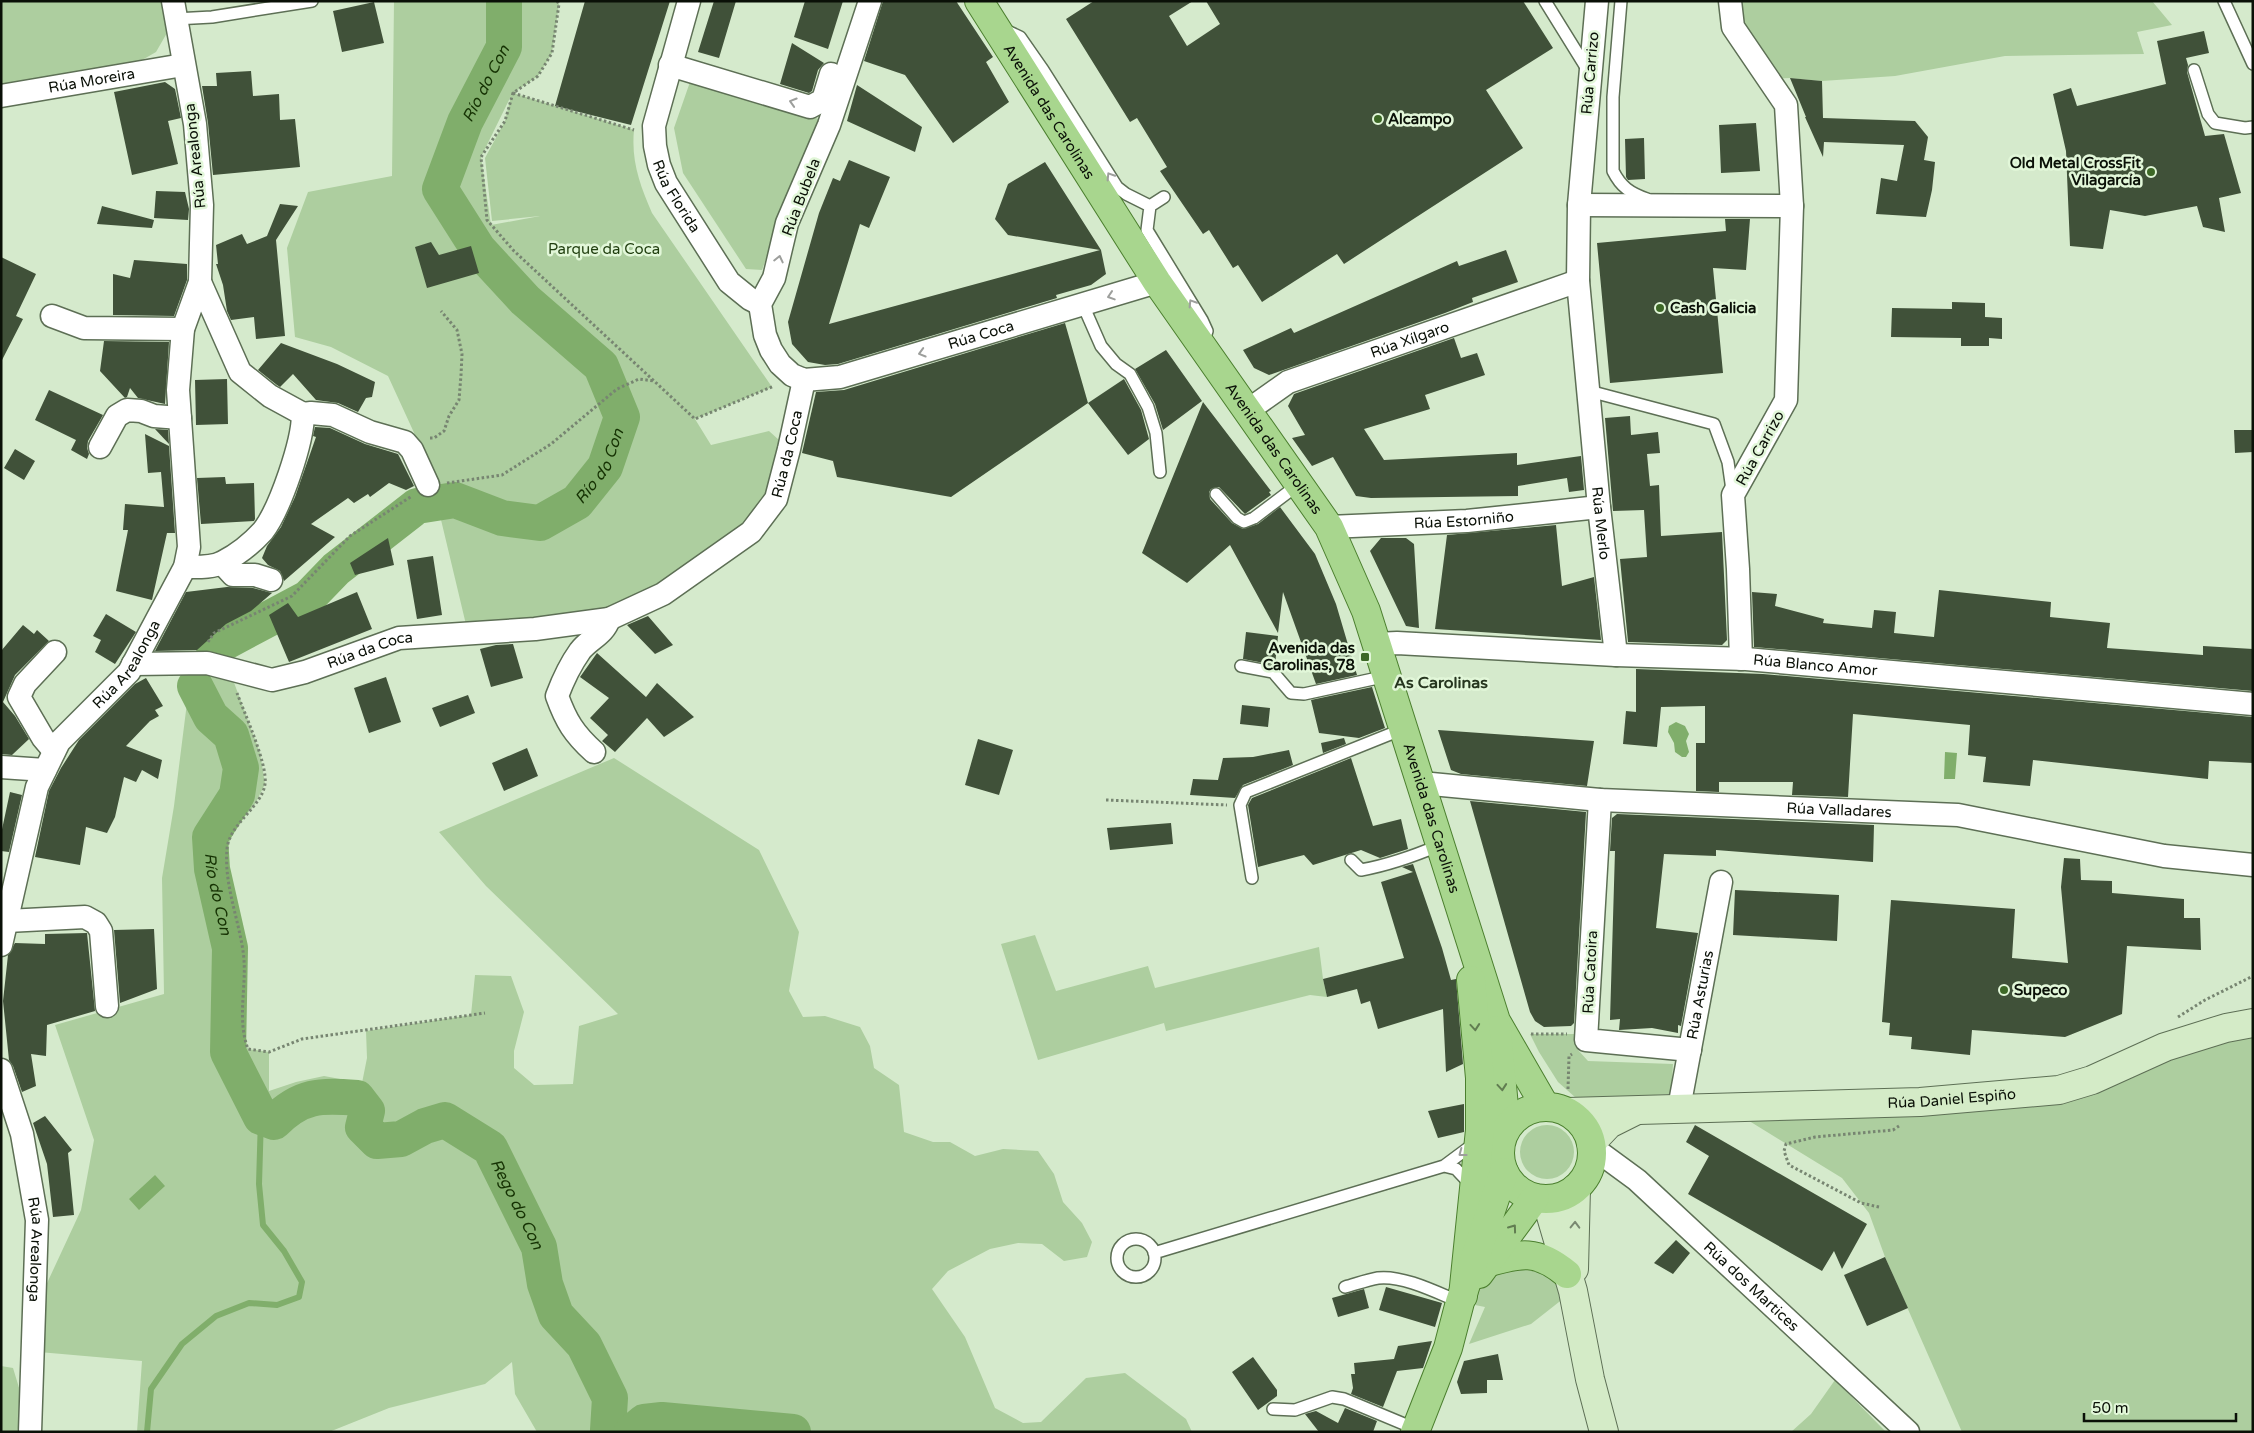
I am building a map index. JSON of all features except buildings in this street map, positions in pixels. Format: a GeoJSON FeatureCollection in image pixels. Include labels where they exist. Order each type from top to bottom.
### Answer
{"type":"FeatureCollection","features":[{"type":"Feature","properties":{"kind":"main road","name":"Avenida das Carolinas"},"geometry":{"type":"LineString","coordinates":[[979,1],[1157,282],[1329,527],[1366,611],[1496,1021]]}},
{"type":"Feature","properties":{"kind":"main road"},"geometry":{"type":"LineString","coordinates":[[1461,1299],[1479,1140],[1480,1078],[1470,987],[1471,943]]}},
{"type":"Feature","properties":{"kind":"main road"},"geometry":{"type":"LineString","coordinates":[[1496,1021],[1560,1103],[1586,1130],[1592,1145],[1589,1170],[1576,1188],[1562,1196],[1540,1199],[1523,1192],[1512,1184],[1504,1172],[1500,1158],[1500,1143],[1506,1129],[1516,1117],[1530,1109],[1560,1103]]}},
{"type":"Feature","properties":{"kind":"main road"},"geometry":{"type":"LineString","coordinates":[[1496,1021],[1506,1129]]}},
{"type":"Feature","properties":{"kind":"main road"},"geometry":{"type":"LineString","coordinates":[[1416,1430],[1448,1348],[1461,1299],[1504,1172]]}},
{"type":"Feature","properties":{"kind":"main road"},"geometry":{"type":"LineString","coordinates":[[1461,1299],[1486,1264],[1540,1199]]}},
{"type":"Feature","properties":{"kind":"main road"},"geometry":{"type":"LineString","coordinates":[[1486,1264],[1520,1254],[1552,1261],[1570,1282]]}},
{"type":"Feature","properties":{"kind":"street","name":"Rúa Florida"},"geometry":{"type":"LineString","coordinates":[[689,1],[654,126],[655,146],[659,165],[666,183],[720,269],[739,290],[760,304]]}},
{"type":"Feature","properties":{"kind":"street"},"geometry":{"type":"LineString","coordinates":[[670,64],[810,107],[817,105],[823,100],[854,1]]}},
{"type":"Feature","properties":{"kind":"street","name":"Rúa Bubela"},"geometry":{"type":"LineString","coordinates":[[760,304],[774,278],[787,223],[829,125],[870,1]]}},
{"type":"Feature","properties":{"kind":"street","name":"Rúa Carrizo"},"geometry":{"type":"LineString","coordinates":[[1589,391],[1578,280],[1579,205],[1597,1]]}},
{"type":"Feature","properties":{"kind":"street","name":"Rúa Carrizo"},"geometry":{"type":"LineString","coordinates":[[1730,1],[1733,27],[1786,105],[1792,206],[1786,400],[1733,495],[1741,659]]}},
{"type":"Feature","properties":{"kind":"street","name":"Rúa Arealonga"},"geometry":{"type":"LineString","coordinates":[[1,945],[37,787],[59,742],[129,672],[185,567],[189,547],[178,390],[183,329],[200,282],[202,204],[195,124],[174,10]]}},
{"type":"Feature","properties":{"kind":"street","name":"Rúa Moreira"},"geometry":{"type":"LineString","coordinates":[[1,96],[183,65]]}},
{"type":"Feature","properties":{"kind":"street"},"geometry":{"type":"LineString","coordinates":[[1579,205],[1792,206]]}},
{"type":"Feature","properties":{"kind":"street","name":"Rúa Xílgaro"},"geometry":{"type":"LineString","coordinates":[[1247,411],[1288,382],[1578,280]]}},
{"type":"Feature","properties":{"kind":"street","name":"Rúa Arealonga"},"geometry":{"type":"LineString","coordinates":[[200,282],[240,372],[270,396],[303,414],[333,415],[370,432],[405,442]]}},
{"type":"Feature","properties":{"kind":"street","name":"Rúa Coca"},"geometry":{"type":"LineString","coordinates":[[798,377],[840,377],[1157,282]]}},
{"type":"Feature","properties":{"kind":"street"},"geometry":{"type":"LineString","coordinates":[[760,304],[765,335],[771,350],[780,364],[798,377]]}},
{"type":"Feature","properties":{"kind":"street"},"geometry":{"type":"LineString","coordinates":[[52,316],[84,328],[183,329]]}},
{"type":"Feature","properties":{"kind":"street","name":"Rúa da Coca"},"geometry":{"type":"LineString","coordinates":[[133,664],[207,664],[272,680],[305,672],[399,638],[535,629],[609,620],[663,594],[752,532],[776,498],[789,449],[798,377]]}},
{"type":"Feature","properties":{"kind":"street","name":"Rúa Merlo"},"geometry":{"type":"LineString","coordinates":[[1589,391],[1599,507],[1616,655]]}},
{"type":"Feature","properties":{"kind":"street"},"geometry":{"type":"LineString","coordinates":[[100,447],[117,416],[127,410],[141,411],[154,416],[180,418]]}},
{"type":"Feature","properties":{"kind":"street"},"geometry":{"type":"LineString","coordinates":[[185,567],[222,563],[247,546],[264,530],[286,483],[303,428],[303,414]]}},
{"type":"Feature","properties":{"kind":"street"},"geometry":{"type":"LineString","coordinates":[[405,442],[412,450],[428,485]]}},
{"type":"Feature","properties":{"kind":"street","name":"Rúa Estorniño"},"geometry":{"type":"LineString","coordinates":[[1329,527],[1467,520],[1599,507]]}},
{"type":"Feature","properties":{"kind":"street"},"geometry":{"type":"LineString","coordinates":[[222,563],[233,574],[255,575],[271,580]]}},
{"type":"Feature","properties":{"kind":"street","name":"Rúa da Coca"},"geometry":{"type":"LineString","coordinates":[[594,752],[572,730],[564,718],[557,696],[568,670],[577,656],[607,626],[609,620]]}},
{"type":"Feature","properties":{"kind":"street","name":"Rúa Blanco Amor"},"geometry":{"type":"LineString","coordinates":[[1376,644],[1398,643],[1616,655],[1741,659],[2253,704]]}},
{"type":"Feature","properties":{"kind":"street"},"geometry":{"type":"LineString","coordinates":[[1,767],[50,761],[43,738],[19,697],[25,684],[55,652]]}},
{"type":"Feature","properties":{"kind":"street","name":"Rúa Valladares"},"geometry":{"type":"LineString","coordinates":[[1421,783],[1600,800],[1958,815],[2164,856],[2253,864]]}},
{"type":"Feature","properties":{"kind":"street","name":"Rúa Catoira"},"geometry":{"type":"LineString","coordinates":[[1600,800],[1586,1040],[1690,1050]]}},
{"type":"Feature","properties":{"kind":"street","name":"Rúa Asturias"},"geometry":{"type":"LineString","coordinates":[[1679,1108],[1721,882]]}},
{"type":"Feature","properties":{"kind":"street"},"geometry":{"type":"LineString","coordinates":[[7,921],[85,917],[96,923],[101,931],[107,1006]]}},
{"type":"Feature","properties":{"kind":"street","name":"Rúa Daniel Espiño"},"geometry":{"type":"LineString","coordinates":[[1560,1103],[1638,1109],[1920,1102],[2059,1090],[2092,1080],[2165,1047],[2226,1028],[2253,1023]]}},
{"type":"Feature","properties":{"kind":"street","name":"Rúa Arealonga"},"geometry":{"type":"LineString","coordinates":[[1,1070],[22,1134],[38,1220],[30,1432]]}},
{"type":"Feature","properties":{"kind":"street","name":"Rúa Daniel Espiño"},"geometry":{"type":"LineString","coordinates":[[1592,1145],[1609,1124],[1638,1109]]}},
{"type":"Feature","properties":{"kind":"street","name":"Rúa dos Martices"},"geometry":{"type":"LineString","coordinates":[[1592,1145],[1637,1180],[1908,1432]]}},
{"type":"Feature","properties":{"kind":"street"},"geometry":{"type":"LineString","coordinates":[[1570,1282],[1576,1188]]}},
{"type":"Feature","properties":{"kind":"street"},"geometry":{"type":"LineString","coordinates":[[1540,1199],[1570,1282],[1590,1379],[1604,1432]]}},
{"type":"Feature","properties":{"kind":"lane"},"geometry":{"type":"LineString","coordinates":[[174,10],[212,17],[312,1]]}},
{"type":"Feature","properties":{"kind":"lane"},"geometry":{"type":"LineString","coordinates":[[1545,1],[1552,6],[1590,74]]}},
{"type":"Feature","properties":{"kind":"lane"},"geometry":{"type":"LineString","coordinates":[[1620,1],[1613,97],[1613,171],[1618,181],[1629,192],[1664,206]]}},
{"type":"Feature","properties":{"kind":"lane"},"geometry":{"type":"LineString","coordinates":[[2224,1],[2253,64]]}},
{"type":"Feature","properties":{"kind":"lane"},"geometry":{"type":"LineString","coordinates":[[994,25],[1020,37],[1117,187],[1126,194],[1150,206]]}},
{"type":"Feature","properties":{"kind":"lane"},"geometry":{"type":"LineString","coordinates":[[2194,70],[2208,114],[2215,123],[2245,128],[2253,127]]}},
{"type":"Feature","properties":{"kind":"lane"},"geometry":{"type":"LineString","coordinates":[[1150,206],[1164,197]]}},
{"type":"Feature","properties":{"kind":"lane"},"geometry":{"type":"LineString","coordinates":[[1150,206],[1147,230],[1202,320],[1207,331],[1202,347]]}},
{"type":"Feature","properties":{"kind":"lane"},"geometry":{"type":"LineString","coordinates":[[1083,305],[1101,346],[1116,364],[1130,374],[1148,406],[1156,433],[1160,472]]}},
{"type":"Feature","properties":{"kind":"lane"},"geometry":{"type":"LineString","coordinates":[[1589,391],[1714,424],[1728,462],[1733,495]]}},
{"type":"Feature","properties":{"kind":"lane"},"geometry":{"type":"LineString","coordinates":[[1216,494],[1237,518],[1244,522],[1254,518],[1299,484]]}},
{"type":"Feature","properties":{"kind":"lane"},"geometry":{"type":"LineString","coordinates":[[1241,666],[1273,672],[1291,693],[1304,694],[1387,676]]}},
{"type":"Feature","properties":{"kind":"lane"},"geometry":{"type":"LineString","coordinates":[[1252,878],[1240,805],[1246,792],[1404,729]]}},
{"type":"Feature","properties":{"kind":"lane"},"geometry":{"type":"LineString","coordinates":[[1351,860],[1361,870],[1379,867],[1402,861],[1440,845]]}},
{"type":"Feature","properties":{"kind":"lane"},"geometry":{"type":"LineString","coordinates":[[1154,1253],[1444,1166],[1479,1140]]}},
{"type":"Feature","properties":{"kind":"lane"},"geometry":{"type":"LineString","coordinates":[[1444,1166],[1456,1169],[1474,1188]]}},
{"type":"Feature","properties":{"kind":"lane"},"geometry":{"type":"LineString","coordinates":[[1344,1287],[1379,1278],[1393,1278],[1461,1299]]}},
{"type":"Feature","properties":{"kind":"lane"},"geometry":{"type":"LineString","coordinates":[[1273,1409],[1295,1410],[1332,1397],[1344,1399],[1416,1430]]}},
{"type":"Feature","properties":{"kind":"path"},"geometry":{"type":"LineString","coordinates":[[557,1],[552,53],[538,76],[513,93],[505,121],[481,157],[487,220],[514,251],[695,419],[798,377]]}},
{"type":"Feature","properties":{"kind":"path"},"geometry":{"type":"LineString","coordinates":[[513,93],[634,130]]}},
{"type":"Feature","properties":{"kind":"path"},"geometry":{"type":"LineString","coordinates":[[405,442],[419,437],[434,438],[444,431],[449,416],[459,400],[462,354],[457,330],[441,311]]}},
{"type":"Feature","properties":{"kind":"path"},"geometry":{"type":"LineString","coordinates":[[192,663],[214,633],[292,596],[350,536],[428,485],[502,475],[551,444],[616,389],[639,379],[655,381]]}},
{"type":"Feature","properties":{"kind":"path"},"geometry":{"type":"LineString","coordinates":[[228,669],[260,753],[265,784],[254,806],[237,825],[227,848],[230,892],[243,952],[242,1034],[248,1049],[269,1052],[302,1039],[485,1013]]}},
{"type":"Feature","properties":{"kind":"path"},"geometry":{"type":"LineString","coordinates":[[1106,800],[1189,805],[1240,805]]}},
{"type":"Feature","properties":{"kind":"path"},"geometry":{"type":"LineString","coordinates":[[2177,1017],[2205,1000],[2253,976]]}},
{"type":"Feature","properties":{"kind":"path"},"geometry":{"type":"LineString","coordinates":[[1530,1034],[1576,1034]]}},
{"type":"Feature","properties":{"kind":"path"},"geometry":{"type":"LineString","coordinates":[[1560,1103],[1569,1056],[1578,1050]]}},
{"type":"Feature","properties":{"kind":"path"},"geometry":{"type":"LineString","coordinates":[[1879,1207],[1861,1203],[1789,1165],[1784,1151],[1786,1144],[1815,1137],[1893,1130],[1912,1118],[1920,1102]]}},
{"type":"Feature","properties":{"kind":"green space"},"geometry":{"type":"Polygon","coordinates":[[[1,1],[173,1],[175,19],[156,52],[109,79],[1,96],[1,1]]]}},
{"type":"Feature","properties":{"kind":"green space","name":"Parque da Coca"},"geometry":{"type":"Polygon","coordinates":[[[394,1],[557,1],[559,4],[552,53],[538,76],[513,93],[634,130],[633,141],[637,173],[652,213],[772,387],[695,419],[711,445],[769,431],[789,449],[751,532],[609,619],[468,633],[427,461],[388,376],[331,347],[295,337],[287,248],[308,192],[392,176],[394,1]],[[511,96],[481,157],[491,225],[540,216],[492,221],[485,158],[505,121],[511,96]]]}},
{"type":"Feature","properties":{"kind":"green space"},"geometry":{"type":"Polygon","coordinates":[[[1730,1],[2152,1],[2172,25],[2137,32],[2144,54],[2005,56],[1895,76],[1822,81],[1790,78],[1768,79],[1730,1]]]}},
{"type":"Feature","properties":{"kind":"green space"},"geometry":{"type":"Polygon","coordinates":[[[699,80],[822,120],[789,195],[762,270],[746,269],[683,173],[674,128],[690,82],[699,80]]]}},
{"type":"Feature","properties":{"kind":"green space"},"geometry":{"type":"Polygon","coordinates":[[[192,663],[229,669],[260,753],[265,784],[254,806],[237,825],[227,848],[230,892],[243,952],[242,1022],[248,1049],[269,1052],[269,1091],[296,1082],[324,1076],[362,1083],[367,1058],[366,1031],[471,1015],[475,975],[511,976],[524,1012],[514,1051],[514,1068],[534,1085],[573,1084],[579,1026],[618,1014],[486,886],[439,832],[614,758],[759,850],[799,932],[789,991],[803,1017],[825,1016],[860,1027],[870,1046],[874,1068],[899,1085],[904,1132],[933,1142],[950,1142],[975,1156],[1003,1149],[1038,1151],[1054,1174],[1063,1202],[1082,1223],[1092,1242],[1087,1257],[1064,1261],[1042,1244],[1018,1243],[990,1249],[948,1271],[932,1289],[965,1337],[995,1408],[1023,1423],[1041,1422],[1086,1378],[1125,1373],[1186,1419],[1192,1432],[537,1432],[515,1394],[512,1362],[485,1384],[389,1408],[329,1432],[137,1432],[142,1361],[39,1352],[35,1309],[81,1210],[94,1140],[55,1025],[164,994],[162,878],[174,806],[192,663]]]}},
{"type":"Feature","properties":{"kind":"green space"},"geometry":{"type":"Polygon","coordinates":[[[1035,935],[1056,991],[1148,966],[1155,988],[1319,947],[1327,997],[1310,995],[1166,1031],[1164,1023],[1038,1060],[1001,944],[1035,935]]]}},
{"type":"Feature","properties":{"kind":"green space"},"geometry":{"type":"Polygon","coordinates":[[[2253,1023],[2253,1432],[1962,1432],[1885,1257],[1869,1213],[1842,1178],[1746,1119],[2059,1090],[2253,1023]]]}},
{"type":"Feature","properties":{"kind":"green space"},"geometry":{"type":"Polygon","coordinates":[[[1530,1034],[1576,1034],[1578,1050],[1588,1061],[1673,1064],[1671,1094],[1590,1099],[1576,1098],[1558,1082],[1530,1034]]]}},
{"type":"Feature","properties":{"kind":"green space"},"geometry":{"type":"Polygon","coordinates":[[[1542,1125],[1552,1125],[1562,1129],[1570,1137],[1574,1152],[1570,1167],[1562,1175],[1552,1179],[1542,1179],[1532,1175],[1524,1167],[1520,1157],[1520,1147],[1524,1137],[1532,1129],[1542,1125]]]}},
{"type":"Feature","properties":{"kind":"green space"},"geometry":{"type":"Polygon","coordinates":[[[1519,1254],[1573,1291],[1531,1324],[1469,1344],[1485,1307],[1460,1302],[1519,1254]]]}},
{"type":"Feature","properties":{"kind":"green space"},"geometry":{"type":"Polygon","coordinates":[[[1,1366],[13,1368],[24,1404],[17,1432],[1,1432],[1,1366]]]}},
{"type":"Feature","properties":{"kind":"green space"},"geometry":{"type":"Polygon","coordinates":[[[1835,1380],[1886,1432],[1791,1432],[1811,1414],[1835,1380]]]}},
{"type":"Feature","properties":{"kind":"shaded area"},"geometry":{"type":"Polygon","coordinates":[[[1676,722],[1685,726],[1689,734],[1686,741],[1689,752],[1686,757],[1682,757],[1675,752],[1674,743],[1668,732],[1669,726],[1676,722]]]}},
{"type":"Feature","properties":{"kind":"shaded area"},"geometry":{"type":"Polygon","coordinates":[[[1945,752],[1957,753],[1955,779],[1944,779],[1945,752]]]}},
{"type":"Feature","properties":{"kind":"shaded area"},"geometry":{"type":"Polygon","coordinates":[[[155,1175],[165,1186],[139,1210],[129,1199],[155,1175]]]}},
{"type":"Feature","properties":{"kind":"waterway","name":"Río do Con"},"geometry":{"type":"LineString","coordinates":[[214,648],[308,598],[336,569],[417,506],[455,500],[502,518],[540,523],[577,502],[605,467],[622,417],[601,366],[525,300],[478,249],[440,189],[465,122],[504,47],[504,1]]}},
{"type":"Feature","properties":{"kind":"waterway","name":"Rego do Con"},"geometry":{"type":"LineString","coordinates":[[195,686],[211,717],[231,735],[241,768],[237,795],[210,837],[212,869],[230,948],[228,1052],[261,1117],[274,1122],[293,1106],[322,1097],[357,1098],[367,1111],[363,1127],[377,1141],[401,1139],[425,1126],[445,1120],[490,1148],[539,1247],[545,1284],[556,1315],[584,1345],[610,1398],[608,1430],[613,1432]]}},
{"type":"Feature","properties":{"kind":"waterway"},"geometry":{"type":"LineString","coordinates":[[147,1432],[151,1389],[182,1344],[216,1316],[249,1303],[277,1305],[299,1297],[302,1282],[284,1251],[263,1225],[259,1184],[261,1117]]}},
{"type":"Feature","properties":{"kind":"waterway","name":"Rego do Con"},"geometry":{"type":"LineString","coordinates":[[632,1432],[644,1422],[662,1420],[793,1432]]}},
{"type":"Feature","properties":{"kind":"place","name":"Alcampo"},"geometry":{"type":"Point","coordinates":[1378,119]}},
{"type":"Feature","properties":{"kind":"place","name":"Old Metal CrossFit Vilagarcía"},"geometry":{"type":"Point","coordinates":[2151,172]}},
{"type":"Feature","properties":{"kind":"place","name":"Cash Galicia"},"geometry":{"type":"Point","coordinates":[1660,308]}},
{"type":"Feature","properties":{"kind":"place","name":"Avenida das Carolinas, 78"},"geometry":{"type":"Point","coordinates":[1365,657]}},
{"type":"Feature","properties":{"kind":"place","name":"Supeco"},"geometry":{"type":"Point","coordinates":[2004,990]}},
{"type":"Feature","properties":{"kind":"district","name":"As Carolinas"},"geometry":{"type":"Point","coordinates":[1441,682]}}]}
